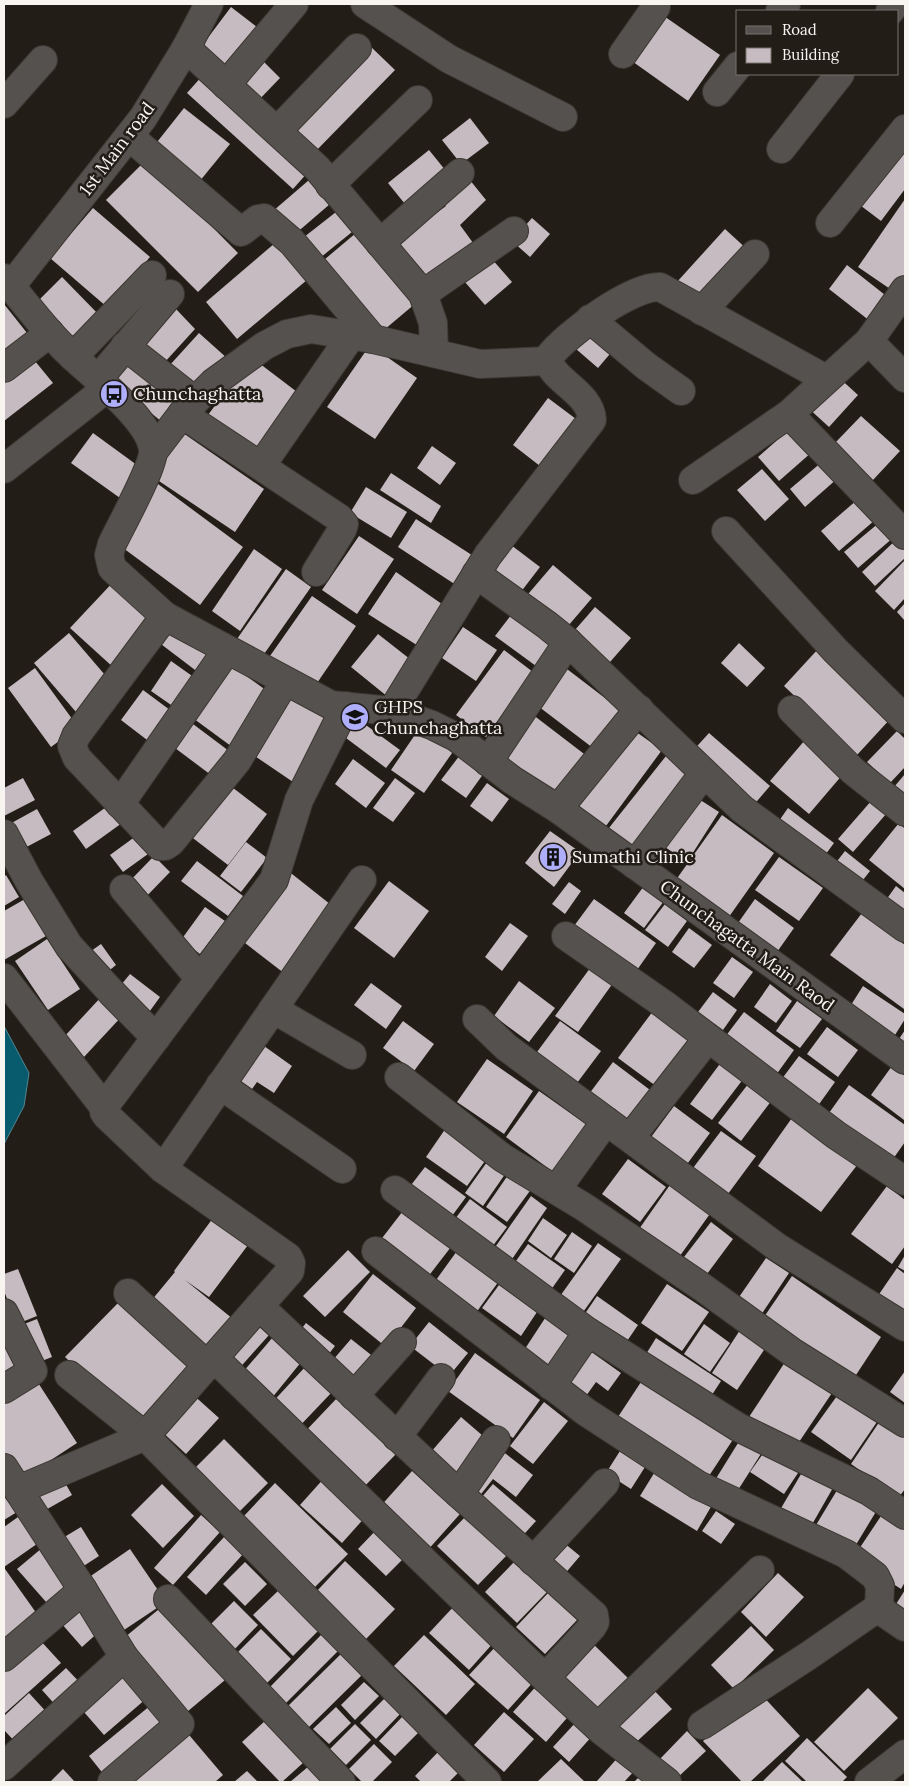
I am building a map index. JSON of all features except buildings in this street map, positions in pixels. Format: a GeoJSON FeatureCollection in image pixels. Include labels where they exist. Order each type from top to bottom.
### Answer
{"type":"FeatureCollection","features":[{"type":"Feature","properties":{"kind":"street","name":"1st Main road"},"geometry":{"type":"LineString","coordinates":[[7,282],[144,118],[186,48],[209,4]]}},
{"type":"Feature","properties":{"kind":"street"},"geometry":{"type":"LineString","coordinates":[[226,85],[294,4]]}},
{"type":"Feature","properties":{"kind":"street"},"geometry":{"type":"LineString","coordinates":[[365,4],[449,59],[563,117]]}},
{"type":"Feature","properties":{"kind":"street"},"geometry":{"type":"LineString","coordinates":[[623,54],[655,5]]}},
{"type":"Feature","properties":{"kind":"street"},"geometry":{"type":"LineString","coordinates":[[186,48],[317,168],[422,294],[433,323],[434,353]]}},
{"type":"Feature","properties":{"kind":"street"},"geometry":{"type":"LineString","coordinates":[[277,131],[356,48]]}},
{"type":"Feature","properties":{"kind":"street"},"geometry":{"type":"LineString","coordinates":[[4,104],[42,60]]}},
{"type":"Feature","properties":{"kind":"street"},"geometry":{"type":"LineString","coordinates":[[717,92],[736,68]]}},
{"type":"Feature","properties":{"kind":"street"},"geometry":{"type":"LineString","coordinates":[[781,149],[839,75]]}},
{"type":"Feature","properties":{"kind":"street"},"geometry":{"type":"LineString","coordinates":[[330,185],[418,100]]}},
{"type":"Feature","properties":{"kind":"street"},"geometry":{"type":"LineString","coordinates":[[830,223],[905,129]]}},
{"type":"Feature","properties":{"kind":"street"},"geometry":{"type":"LineString","coordinates":[[130,137],[241,232],[258,219],[264,218],[292,242],[362,338],[261,466]]}},
{"type":"Feature","properties":{"kind":"street"},"geometry":{"type":"LineString","coordinates":[[380,243],[460,173]]}},
{"type":"Feature","properties":{"kind":"street"},"geometry":{"type":"LineString","coordinates":[[422,294],[514,231]]}},
{"type":"Feature","properties":{"kind":"street"},"geometry":{"type":"LineString","coordinates":[[702,311],[755,254]]}},
{"type":"Feature","properties":{"kind":"street"},"geometry":{"type":"LineString","coordinates":[[7,282],[50,333],[134,415],[150,440],[153,452]]}},
{"type":"Feature","properties":{"kind":"street"},"geometry":{"type":"LineString","coordinates":[[4,469],[103,383],[161,285],[73,357]]}},
{"type":"Feature","properties":{"kind":"street"},"geometry":{"type":"LineString","coordinates":[[392,711],[476,574],[592,420],[592,411],[586,402],[553,369],[548,361],[554,349],[590,319],[640,291],[650,287],[660,287],[826,379]]}},
{"type":"Feature","properties":{"kind":"street"},"geometry":{"type":"LineString","coordinates":[[693,480],[789,414],[869,341],[905,290]]}},
{"type":"Feature","properties":{"kind":"street"},"geometry":{"type":"LineString","coordinates":[[590,319],[646,366],[681,391]]}},
{"type":"Feature","properties":{"kind":"street","name":"Chunchagatta Main Raod"},"geometry":{"type":"LineString","coordinates":[[548,361],[480,364],[362,338],[311,329],[287,334],[264,346],[213,382],[189,407],[153,452],[143,480],[112,544],[109,555],[112,568],[165,616],[331,705],[392,711],[432,725],[456,737],[512,780],[558,809],[905,1060]]}},
{"type":"Feature","properties":{"kind":"street"},"geometry":{"type":"LineString","coordinates":[[4,368],[50,333]]}},
{"type":"Feature","properties":{"kind":"street"},"geometry":{"type":"LineString","coordinates":[[869,341],[905,378]]}},
{"type":"Feature","properties":{"kind":"street"},"geometry":{"type":"LineString","coordinates":[[125,346],[189,407],[261,466],[339,518],[344,524],[342,530],[316,572]]}},
{"type":"Feature","properties":{"kind":"street"},"geometry":{"type":"LineString","coordinates":[[789,414],[905,535]]}},
{"type":"Feature","properties":{"kind":"street"},"geometry":{"type":"LineString","coordinates":[[726,531],[836,651],[905,719]]}},
{"type":"Feature","properties":{"kind":"street"},"geometry":{"type":"LineString","coordinates":[[476,574],[568,642],[742,809],[905,928]]}},
{"type":"Feature","properties":{"kind":"street"},"geometry":{"type":"LineString","coordinates":[[165,616],[76,736],[72,746],[76,758],[160,846],[165,846],[170,842],[237,761],[285,680]]}},
{"type":"Feature","properties":{"kind":"street"},"geometry":{"type":"LineString","coordinates":[[488,762],[568,642]]}},
{"type":"Feature","properties":{"kind":"street"},"geometry":{"type":"LineString","coordinates":[[120,804],[227,650]]}},
{"type":"Feature","properties":{"kind":"street"},"geometry":{"type":"LineString","coordinates":[[104,1107],[274,880],[299,800],[346,706]]}},
{"type":"Feature","properties":{"kind":"street"},"geometry":{"type":"LineString","coordinates":[[558,809],[639,709]]}},
{"type":"Feature","properties":{"kind":"street"},"geometry":{"type":"LineString","coordinates":[[792,710],[853,771],[905,812]]}},
{"type":"Feature","properties":{"kind":"street"},"geometry":{"type":"LineString","coordinates":[[635,865],[704,773]]}},
{"type":"Feature","properties":{"kind":"street"},"geometry":{"type":"LineString","coordinates":[[4,834],[29,881],[69,946],[114,996],[156,1038]]}},
{"type":"Feature","properties":{"kind":"street"},"geometry":{"type":"LineString","coordinates":[[163,1169],[362,880]]}},
{"type":"Feature","properties":{"kind":"street"},"geometry":{"type":"LineString","coordinates":[[124,889],[200,979]]}},
{"type":"Feature","properties":{"kind":"street"},"geometry":{"type":"LineString","coordinates":[[566,936],[665,1005],[836,1136],[905,1181]]}},
{"type":"Feature","properties":{"kind":"street"},"geometry":{"type":"LineString","coordinates":[[4,978],[104,1107],[104,1112],[107,1116],[163,1169],[288,1257],[291,1263],[290,1271],[145,1436],[18,1490]]}},
{"type":"Feature","properties":{"kind":"street"},"geometry":{"type":"LineString","coordinates":[[273,1009],[352,1055]]}},
{"type":"Feature","properties":{"kind":"street"},"geometry":{"type":"LineString","coordinates":[[477,1020],[506,1047],[777,1248],[905,1327]]}},
{"type":"Feature","properties":{"kind":"street"},"geometry":{"type":"LineString","coordinates":[[630,1138],[708,1038]]}},
{"type":"Feature","properties":{"kind":"street"},"geometry":{"type":"LineString","coordinates":[[399,1077],[503,1158],[558,1189],[702,1287],[792,1352],[905,1423]]}},
{"type":"Feature","properties":{"kind":"street"},"geometry":{"type":"LineString","coordinates":[[220,1086],[342,1169]]}},
{"type":"Feature","properties":{"kind":"street"},"geometry":{"type":"LineString","coordinates":[[558,1189],[606,1122]]}},
{"type":"Feature","properties":{"kind":"street"},"geometry":{"type":"LineString","coordinates":[[395,1190],[588,1332],[738,1427],[869,1491],[905,1515]]}},
{"type":"Feature","properties":{"kind":"street"},"geometry":{"type":"LineString","coordinates":[[376,1252],[586,1412],[698,1486],[846,1554],[875,1576],[880,1586],[879,1606],[886,1614],[905,1626]]}},
{"type":"Feature","properties":{"kind":"street"},"geometry":{"type":"LineString","coordinates":[[128,1293],[211,1362],[598,1728],[667,1782]]}},
{"type":"Feature","properties":{"kind":"street"},"geometry":{"type":"LineString","coordinates":[[259,1306],[397,1437],[594,1615],[595,1622],[592,1627],[545,1678]]}},
{"type":"Feature","properties":{"kind":"street"},"geometry":{"type":"LineString","coordinates":[[4,1313],[32,1371],[4,1389]]}},
{"type":"Feature","properties":{"kind":"street"},"geometry":{"type":"LineString","coordinates":[[551,1386],[588,1332]]}},
{"type":"Feature","properties":{"kind":"street"},"geometry":{"type":"LineString","coordinates":[[354,1396],[402,1342]]}},
{"type":"Feature","properties":{"kind":"street"},"geometry":{"type":"LineString","coordinates":[[69,1375],[145,1436],[487,1782]]}},
{"type":"Feature","properties":{"kind":"street"},"geometry":{"type":"LineString","coordinates":[[397,1437],[441,1378]]}},
{"type":"Feature","properties":{"kind":"street"},"geometry":{"type":"LineString","coordinates":[[459,1494],[496,1440]]}},
{"type":"Feature","properties":{"kind":"street"},"geometry":{"type":"LineString","coordinates":[[4,1468],[124,1657],[180,1724],[112,1782]]}},
{"type":"Feature","properties":{"kind":"street"},"geometry":{"type":"LineString","coordinates":[[534,1561],[605,1483]]}},
{"type":"Feature","properties":{"kind":"street"},"geometry":{"type":"LineString","coordinates":[[598,1728],[760,1570]]}},
{"type":"Feature","properties":{"kind":"street"},"geometry":{"type":"LineString","coordinates":[[4,1657],[83,1590]]}},
{"type":"Feature","properties":{"kind":"street"},"geometry":{"type":"LineString","coordinates":[[168,1599],[341,1782]]}},
{"type":"Feature","properties":{"kind":"street"},"geometry":{"type":"LineString","coordinates":[[702,1724],[808,1656],[879,1606]]}},
{"type":"Feature","properties":{"kind":"street"},"geometry":{"type":"LineString","coordinates":[[4,1766],[124,1657]]}},
{"type":"Feature","properties":{"kind":"street"},"geometry":{"type":"LineString","coordinates":[[869,1782],[905,1754]]}},
{"type":"Feature","properties":{"kind":"water"},"geometry":{"type":"Polygon","coordinates":[[[4,1026],[29,1073],[24,1106],[4,1144],[4,1026]]]}},
{"type":"Feature","properties":{"kind":"place","name":"Chunchaghatta"},"geometry":{"type":"Point","coordinates":[114,394]}},
{"type":"Feature","properties":{"kind":"place","name":"GHPS Chunchaghatta"},"geometry":{"type":"Point","coordinates":[355,717]}},
{"type":"Feature","properties":{"kind":"place","name":"Sumathi Clinic"},"geometry":{"type":"Point","coordinates":[553,857]}}]}
